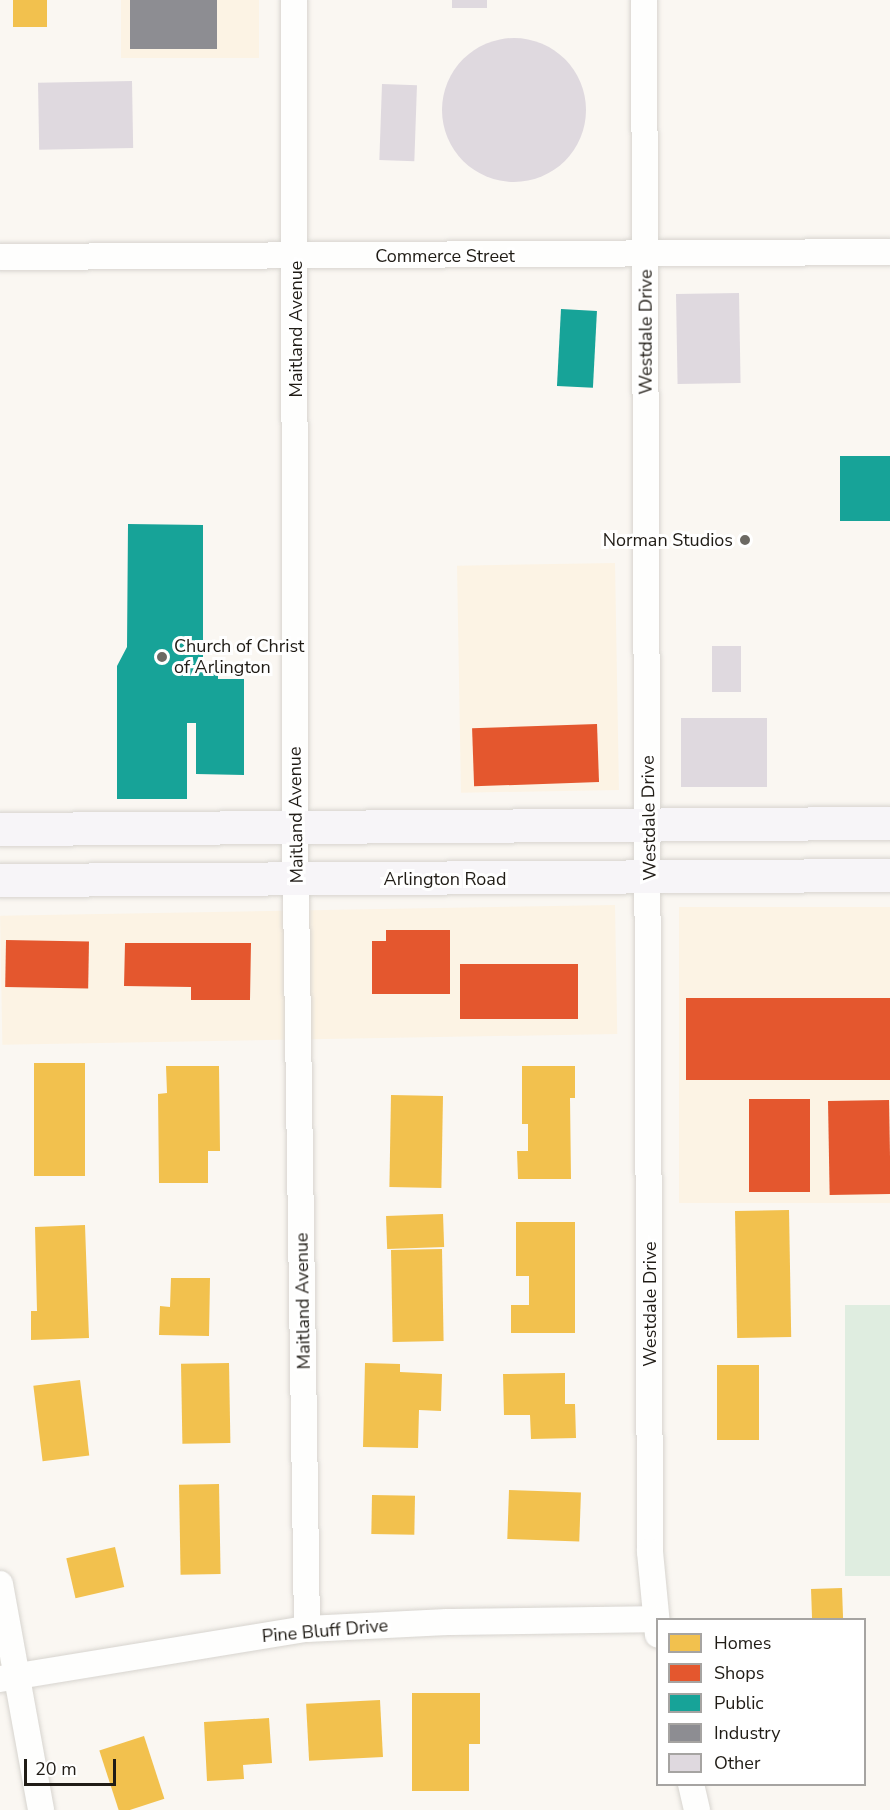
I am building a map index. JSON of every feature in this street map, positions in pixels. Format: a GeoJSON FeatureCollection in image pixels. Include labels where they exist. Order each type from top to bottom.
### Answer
{"type":"FeatureCollection","features":[{"type":"Feature","properties":{"kind":"main road"},"geometry":{"type":"LineString","coordinates":[[0,829],[890,823]]}},
{"type":"Feature","properties":{"kind":"main road","name":"Arlington Road"},"geometry":{"type":"LineString","coordinates":[[0,880],[650,879],[890,875]]}},
{"type":"Feature","properties":{"kind":"street","name":"Maitland Avenue"},"geometry":{"type":"LineString","coordinates":[[294,0],[295,828],[307,1629]]}},
{"type":"Feature","properties":{"kind":"street","name":"Westdale Drive"},"geometry":{"type":"LineString","coordinates":[[644,0],[650,879],[650,1552],[656,1627]]}},
{"type":"Feature","properties":{"kind":"street","name":"Commerce Street"},"geometry":{"type":"LineString","coordinates":[[0,257],[890,252]]}},
{"type":"Feature","properties":{"kind":"street"},"geometry":{"type":"LineString","coordinates":[[0,1584],[9,1677],[40,1810]]}},
{"type":"Feature","properties":{"kind":"street","name":"Pine Bluff Drive"},"geometry":{"type":"LineString","coordinates":[[9,1677],[307,1629],[447,1622],[656,1627]]}},
{"type":"Feature","properties":{"kind":"street"},"geometry":{"type":"LineString","coordinates":[[691,1786],[697,1810]]}},
{"type":"Feature","properties":{"kind":"shaded area"},"geometry":{"type":"Polygon","coordinates":[[[121,0],[259,0],[259,58],[121,58],[121,0]]]}},
{"type":"Feature","properties":{"kind":"shaded area"},"geometry":{"type":"Polygon","coordinates":[[[615,563],[619,790],[461,793],[457,566],[615,563]]]}},
{"type":"Feature","properties":{"kind":"shaded area"},"geometry":{"type":"Polygon","coordinates":[[[615,905],[617,1034],[2,1045],[0,916],[615,905]]]}},
{"type":"Feature","properties":{"kind":"shaded area"},"geometry":{"type":"Polygon","coordinates":[[[679,907],[890,907],[890,1203],[679,1203],[679,907]]]}},
{"type":"Feature","properties":{"kind":"green space"},"geometry":{"type":"Polygon","coordinates":[[[845,1305],[890,1305],[890,1576],[845,1576],[845,1305]]]}},
{"type":"Feature","properties":{"kind":"building: Homes"},"geometry":{"type":"Polygon","coordinates":[[[13,0],[47,0],[47,27],[13,27],[13,0]]]}},
{"type":"Feature","properties":{"kind":"building: Homes"},"geometry":{"type":"Polygon","coordinates":[[[34,1063],[85,1063],[85,1176],[34,1176],[34,1063]]]}},
{"type":"Feature","properties":{"kind":"building: Homes"},"geometry":{"type":"Polygon","coordinates":[[[166,1066],[219,1066],[220,1151],[208,1151],[208,1183],[159,1183],[158,1094],[167,1093],[166,1066]]]}},
{"type":"Feature","properties":{"kind":"building: Homes"},"geometry":{"type":"Polygon","coordinates":[[[522,1066],[575,1066],[575,1098],[570,1098],[571,1179],[518,1179],[517,1151],[528,1151],[528,1124],[522,1124],[522,1066]]]}},
{"type":"Feature","properties":{"kind":"building: Homes"},"geometry":{"type":"Polygon","coordinates":[[[391,1095],[443,1096],[441,1188],[389,1187],[391,1095]]]}},
{"type":"Feature","properties":{"kind":"building: Homes"},"geometry":{"type":"Polygon","coordinates":[[[789,1210],[791,1337],[737,1338],[735,1211],[789,1210]]]}},
{"type":"Feature","properties":{"kind":"building: Homes"},"geometry":{"type":"Polygon","coordinates":[[[443,1214],[444,1247],[387,1249],[386,1216],[443,1214]]]}},
{"type":"Feature","properties":{"kind":"building: Homes"},"geometry":{"type":"Polygon","coordinates":[[[516,1222],[575,1222],[575,1333],[511,1333],[511,1305],[529,1305],[529,1276],[516,1276],[516,1222]]]}},
{"type":"Feature","properties":{"kind":"building: Homes"},"geometry":{"type":"Polygon","coordinates":[[[85,1225],[89,1338],[31,1340],[31,1311],[37,1311],[35,1227],[85,1225]]]}},
{"type":"Feature","properties":{"kind":"building: Homes"},"geometry":{"type":"Polygon","coordinates":[[[442,1249],[444,1341],[393,1342],[391,1250],[442,1249]]]}},
{"type":"Feature","properties":{"kind":"building: Homes"},"geometry":{"type":"Polygon","coordinates":[[[171,1278],[210,1278],[209,1336],[159,1335],[160,1306],[170,1307],[171,1278]]]}},
{"type":"Feature","properties":{"kind":"building: Homes"},"geometry":{"type":"Polygon","coordinates":[[[229,1363],[230,1443],[182,1444],[181,1364],[229,1363]]]}},
{"type":"Feature","properties":{"kind":"building: Homes"},"geometry":{"type":"Polygon","coordinates":[[[365,1363],[400,1364],[400,1372],[442,1374],[441,1411],[419,1410],[418,1448],[363,1447],[365,1363]]]}},
{"type":"Feature","properties":{"kind":"building: Homes"},"geometry":{"type":"Polygon","coordinates":[[[717,1365],[759,1365],[759,1440],[717,1440],[717,1365]]]}},
{"type":"Feature","properties":{"kind":"building: Homes"},"geometry":{"type":"Polygon","coordinates":[[[565,1373],[565,1404],[575,1404],[576,1438],[531,1439],[530,1415],[504,1415],[503,1374],[565,1373]]]}},
{"type":"Feature","properties":{"kind":"building: Homes"},"geometry":{"type":"Polygon","coordinates":[[[80,1380],[89,1455],[43,1461],[33,1386],[80,1380]]]}},
{"type":"Feature","properties":{"kind":"building: Homes"},"geometry":{"type":"Polygon","coordinates":[[[219,1484],[221,1574],[181,1575],[179,1485],[219,1484]]]}},
{"type":"Feature","properties":{"kind":"building: Homes"},"geometry":{"type":"Polygon","coordinates":[[[509,1490],[581,1493],[579,1541],[507,1539],[509,1490]]]}},
{"type":"Feature","properties":{"kind":"building: Homes"},"geometry":{"type":"Polygon","coordinates":[[[372,1495],[415,1496],[414,1535],[371,1534],[372,1495]]]}},
{"type":"Feature","properties":{"kind":"building: Homes"},"geometry":{"type":"Polygon","coordinates":[[[115,1547],[124,1587],[76,1598],[66,1558],[115,1547]]]}},
{"type":"Feature","properties":{"kind":"building: Homes"},"geometry":{"type":"Polygon","coordinates":[[[842,1588],[843,1618],[812,1618],[811,1589],[842,1588]]]}},
{"type":"Feature","properties":{"kind":"building: Homes"},"geometry":{"type":"Polygon","coordinates":[[[412,1693],[480,1693],[480,1744],[469,1744],[469,1791],[412,1791],[412,1693]]]}},
{"type":"Feature","properties":{"kind":"building: Homes"},"geometry":{"type":"Polygon","coordinates":[[[380,1700],[383,1757],[309,1761],[306,1704],[380,1700]]]}},
{"type":"Feature","properties":{"kind":"building: Homes"},"geometry":{"type":"Polygon","coordinates":[[[269,1718],[272,1763],[243,1765],[244,1779],[207,1781],[204,1722],[269,1718]]]}},
{"type":"Feature","properties":{"kind":"building: Homes"},"geometry":{"type":"Polygon","coordinates":[[[144,1736],[164,1799],[130,1810],[119,1810],[99,1751],[144,1736]]]}},
{"type":"Feature","properties":{"kind":"building: Shops"},"geometry":{"type":"Polygon","coordinates":[[[597,724],[599,782],[474,786],[472,728],[597,724]]]}},
{"type":"Feature","properties":{"kind":"building: Shops"},"geometry":{"type":"Polygon","coordinates":[[[386,930],[450,930],[450,994],[372,994],[372,941],[386,941],[386,930]]]}},
{"type":"Feature","properties":{"kind":"building: Shops"},"geometry":{"type":"Polygon","coordinates":[[[6,940],[89,941],[88,988],[5,987],[6,940]]]}},
{"type":"Feature","properties":{"kind":"building: Shops"},"geometry":{"type":"Polygon","coordinates":[[[125,943],[251,943],[250,1000],[191,1000],[191,987],[124,986],[125,943]]]}},
{"type":"Feature","properties":{"kind":"building: Shops"},"geometry":{"type":"Polygon","coordinates":[[[460,964],[578,964],[578,1019],[460,1019],[460,964]]]}},
{"type":"Feature","properties":{"kind":"building: Shops"},"geometry":{"type":"Polygon","coordinates":[[[686,998],[890,998],[890,1080],[686,1080],[686,998]]]}},
{"type":"Feature","properties":{"kind":"building: Shops"},"geometry":{"type":"Polygon","coordinates":[[[749,1099],[810,1099],[810,1192],[749,1192],[749,1099]]]}},
{"type":"Feature","properties":{"kind":"building: Shops"},"geometry":{"type":"Polygon","coordinates":[[[889,1100],[890,1194],[830,1195],[828,1101],[889,1100]]]}},
{"type":"Feature","properties":{"kind":"building: Public"},"geometry":{"type":"Polygon","coordinates":[[[561,309],[597,311],[593,388],[557,386],[561,309]]]}},
{"type":"Feature","properties":{"kind":"building: Public"},"geometry":{"type":"Polygon","coordinates":[[[840,456],[890,456],[890,521],[840,521],[840,456]]]}},
{"type":"Feature","properties":{"kind":"building: Public","name":"Church of Christ of Arlington"},"geometry":{"type":"Polygon","coordinates":[[[128,524],[203,525],[203,668],[218,668],[218,679],[244,679],[244,775],[196,774],[196,723],[187,723],[187,799],[117,799],[117,666],[127,647],[128,524]]]}},
{"type":"Feature","properties":{"kind":"building: Industry"},"geometry":{"type":"Polygon","coordinates":[[[130,0],[217,0],[217,49],[130,49],[130,0]]]}},
{"type":"Feature","properties":{"kind":"building: Other"},"geometry":{"type":"Polygon","coordinates":[[[452,0],[487,0],[487,8],[452,8],[452,0]]]}},
{"type":"Feature","properties":{"kind":"building: Other"},"geometry":{"type":"Polygon","coordinates":[[[514,38],[528,39],[542,44],[565,59],[580,82],[585,96],[585,124],[580,138],[565,161],[542,176],[528,181],[514,182],[500,181],[486,176],[463,161],[448,138],[443,124],[442,110],[443,96],[448,82],[463,59],[486,44],[500,39],[514,38]]]}},
{"type":"Feature","properties":{"kind":"building: Other"},"geometry":{"type":"Polygon","coordinates":[[[132,81],[133,148],[39,150],[38,83],[132,81]]]}},
{"type":"Feature","properties":{"kind":"building: Other"},"geometry":{"type":"Polygon","coordinates":[[[382,84],[417,85],[414,161],[379,160],[382,84]]]}},
{"type":"Feature","properties":{"kind":"building: Other"},"geometry":{"type":"Polygon","coordinates":[[[739,293],[741,383],[678,384],[676,294],[739,293]]]}},
{"type":"Feature","properties":{"kind":"building: Other"},"geometry":{"type":"Polygon","coordinates":[[[712,646],[741,646],[741,692],[712,692],[712,646]]]}},
{"type":"Feature","properties":{"kind":"building: Other"},"geometry":{"type":"Polygon","coordinates":[[[681,718],[767,718],[767,787],[681,787],[681,718]]]}},
{"type":"Feature","properties":{"kind":"place","name":"Norman Studios"},"geometry":{"type":"Point","coordinates":[745,540]}},
{"type":"Feature","properties":{"kind":"place","name":"Church of Christ of Arlington"},"geometry":{"type":"Point","coordinates":[162,657]}}]}
